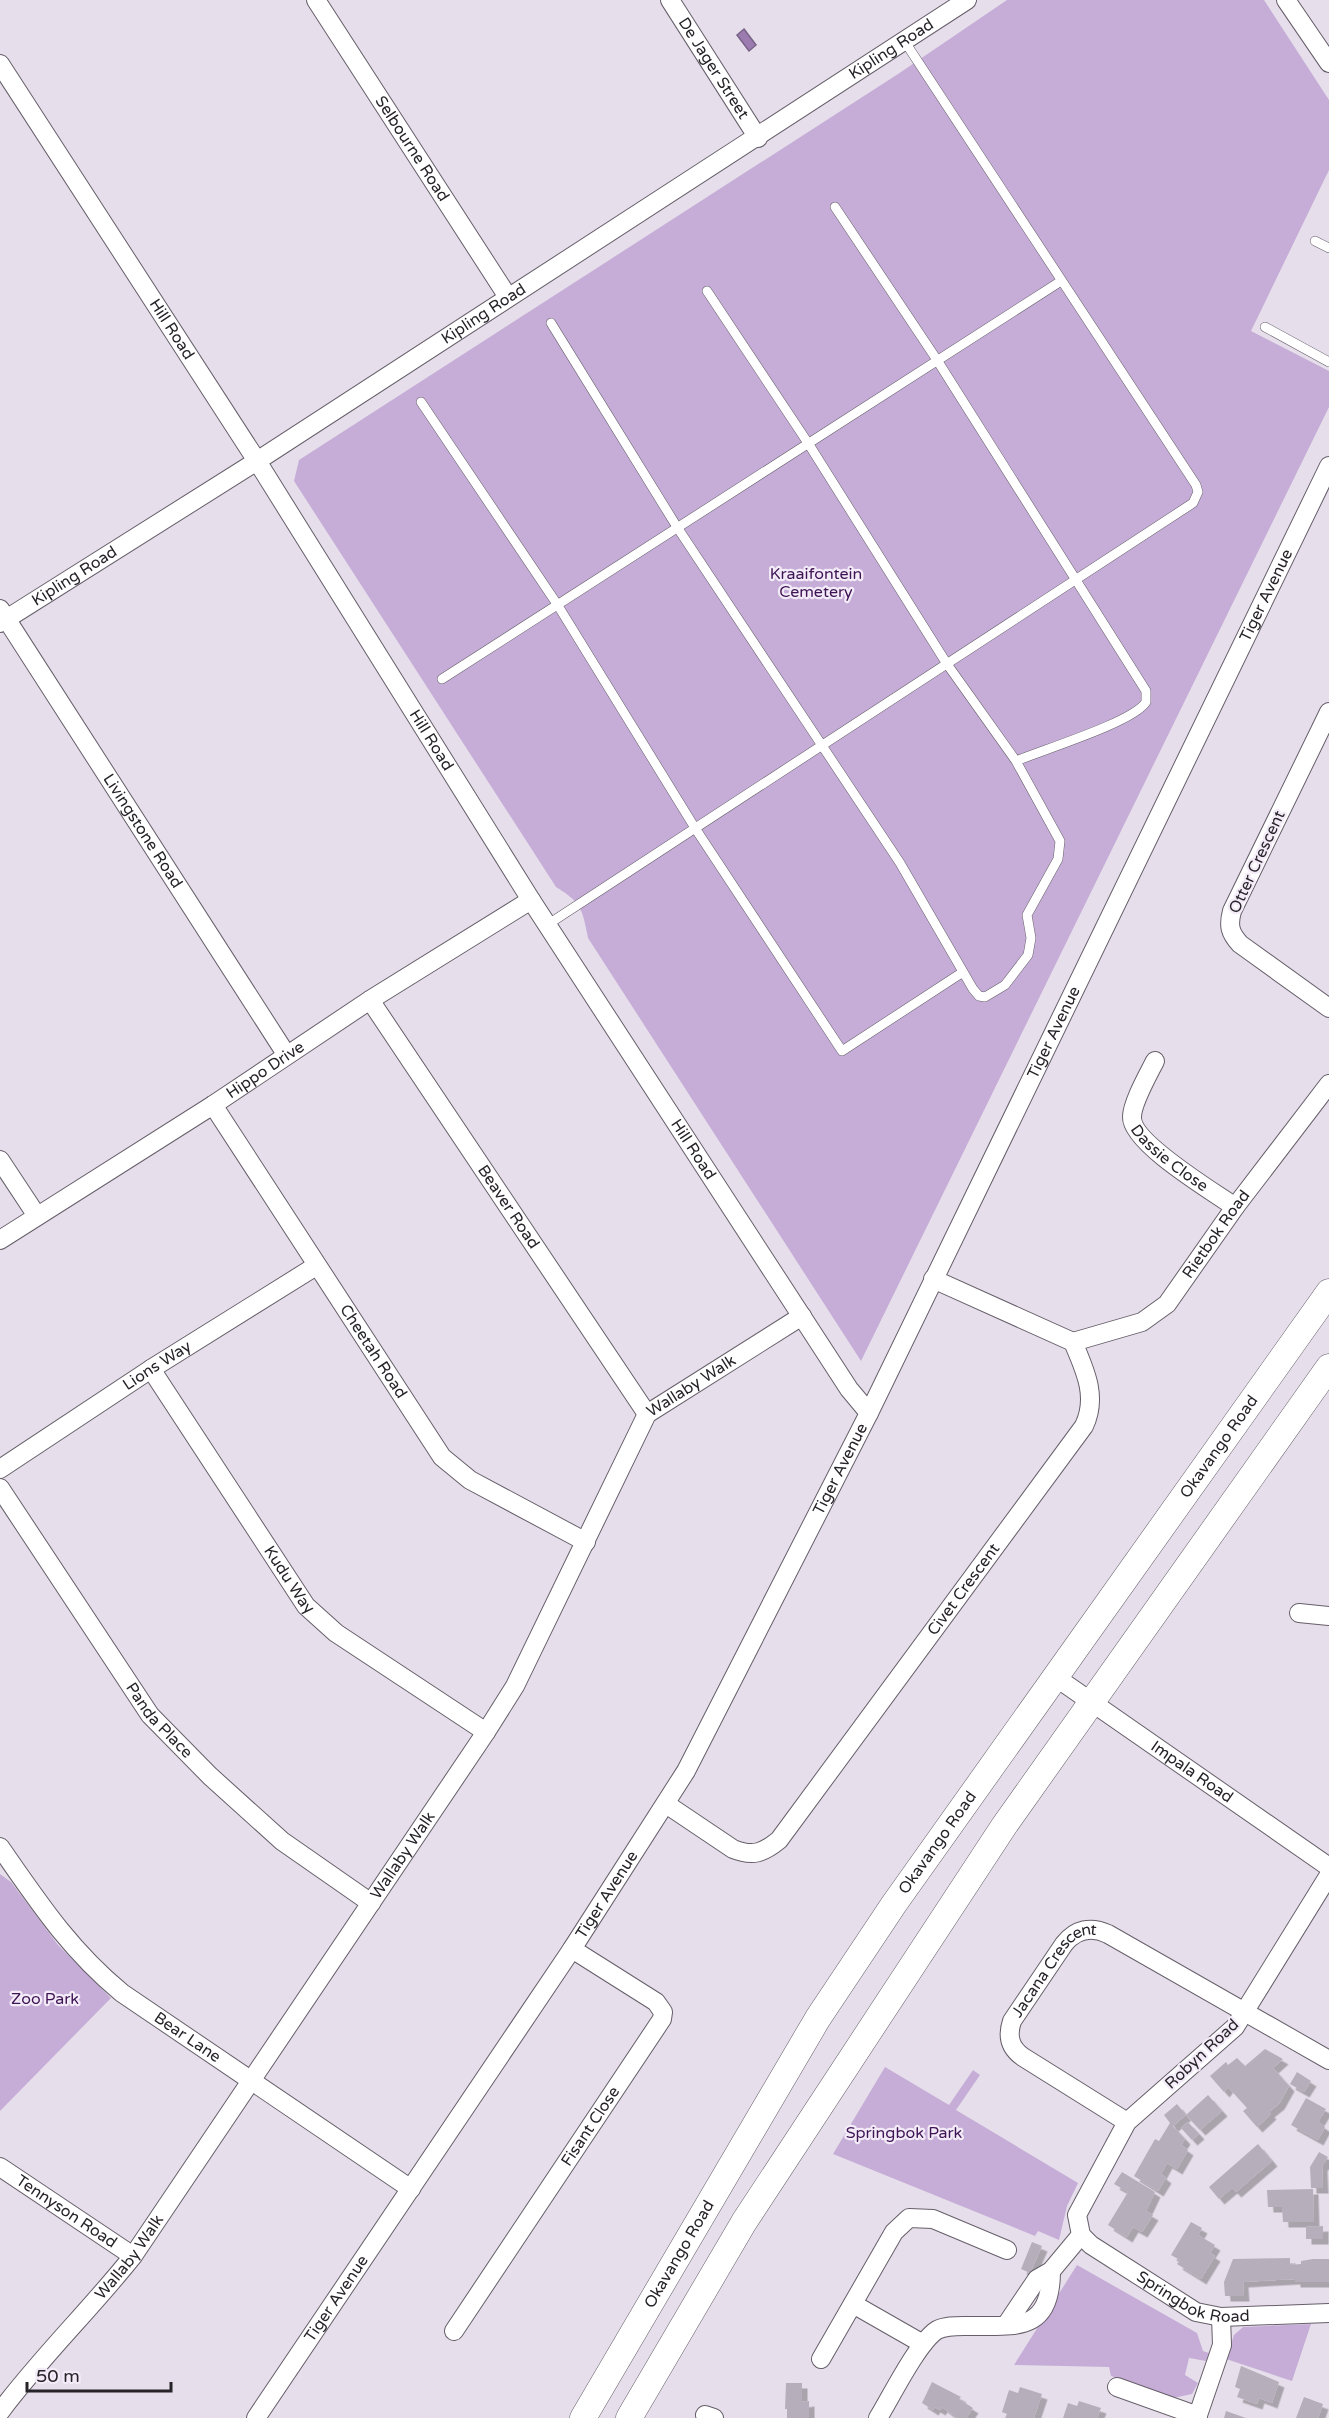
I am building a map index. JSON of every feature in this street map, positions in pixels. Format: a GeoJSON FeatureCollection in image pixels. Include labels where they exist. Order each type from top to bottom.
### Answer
{"type":"FeatureCollection","features":[{"type":"Feature","properties":{"kind":"main road","name":"Okavango Road"},"geometry":{"type":"LineString","coordinates":[[583,2418],[818,2018],[894,1904],[1054,1676],[1329,1292]]}},
{"type":"Feature","properties":{"kind":"main road"},"geometry":{"type":"LineString","coordinates":[[629,2418],[744,2222],[1004,1826],[1329,1367]]}},
{"type":"Feature","properties":{"kind":"street","name":"Selbourne Road"},"geometry":{"type":"LineString","coordinates":[[316,0],[508,297]]}},
{"type":"Feature","properties":{"kind":"street","name":"De Jager Street"},"geometry":{"type":"LineString","coordinates":[[670,0],[758,138]]}},
{"type":"Feature","properties":{"kind":"street","name":"Kipling Road"},"geometry":{"type":"LineString","coordinates":[[2,617],[257,461],[508,297],[758,138],[967,0]]}},
{"type":"Feature","properties":{"kind":"street"},"geometry":{"type":"LineString","coordinates":[[1286,0],[1329,63]]}},
{"type":"Feature","properties":{"kind":"street","name":"Hill Road"},"geometry":{"type":"LineString","coordinates":[[0,64],[257,461],[547,925],[849,1389],[868,1413]]}},
{"type":"Feature","properties":{"kind":"street","name":"Tiger Avenue"},"geometry":{"type":"LineString","coordinates":[[256,2418],[572,1949],[686,1771],[868,1413],[1329,466]]}},
{"type":"Feature","properties":{"kind":"street","name":"Livingstone Road"},"geometry":{"type":"LineString","coordinates":[[2,617],[286,1054]]}},
{"type":"Feature","properties":{"kind":"street","name":"Otter Crescent"},"geometry":{"type":"LineString","coordinates":[[1329,712],[1232,911],[1229,926],[1231,934],[1240,944],[1329,1008]]}},
{"type":"Feature","properties":{"kind":"street","name":"Hippo Drive"},"geometry":{"type":"LineString","coordinates":[[0,1240],[213,1105],[286,1054],[370,1000],[531,900]]}},
{"type":"Feature","properties":{"kind":"street","name":"Beaver Road"},"geometry":{"type":"LineString","coordinates":[[370,1000],[647,1414]]}},
{"type":"Feature","properties":{"kind":"street","name":"Dassie Close"},"geometry":{"type":"LineString","coordinates":[[1155,1061],[1132,1113],[1135,1131],[1150,1146],[1235,1207]]}},
{"type":"Feature","properties":{"kind":"street","name":"Rietbok Road"},"geometry":{"type":"LineString","coordinates":[[1073,1342],[1142,1322],[1157,1313],[1177,1292],[1235,1207],[1329,1084]]}},
{"type":"Feature","properties":{"kind":"street","name":"Cheetah Road"},"geometry":{"type":"LineString","coordinates":[[213,1105],[442,1457],[470,1480],[586,1542]]}},
{"type":"Feature","properties":{"kind":"street"},"geometry":{"type":"LineString","coordinates":[[0,1160],[37,1216]]}},
{"type":"Feature","properties":{"kind":"street","name":"Lions Way"},"geometry":{"type":"LineString","coordinates":[[0,1469],[151,1369],[316,1266]]}},
{"type":"Feature","properties":{"kind":"street"},"geometry":{"type":"LineString","coordinates":[[933,1279],[1073,1342]]}},
{"type":"Feature","properties":{"kind":"street","name":"Wallaby Walk"},"geometry":{"type":"LineString","coordinates":[[0,2412],[47,2352],[107,2289],[133,2256],[252,2083],[486,1732],[515,1686],[647,1414],[802,1316]]}},
{"type":"Feature","properties":{"kind":"street","name":"Civet Crescent"},"geometry":{"type":"LineString","coordinates":[[666,1804],[744,1854],[756,1855],[780,1840],[1084,1426],[1091,1404],[1090,1390],[1085,1369],[1073,1342]]}},
{"type":"Feature","properties":{"kind":"street","name":"Kudu Way"},"geometry":{"type":"LineString","coordinates":[[151,1369],[296,1591],[318,1619],[486,1732]]}},
{"type":"Feature","properties":{"kind":"street","name":"Panda Place"},"geometry":{"type":"LineString","coordinates":[[0,1488],[150,1715],[210,1776],[282,1841],[371,1903]]}},
{"type":"Feature","properties":{"kind":"street"},"geometry":{"type":"LineString","coordinates":[[1299,1613],[1329,1616]]}},
{"type":"Feature","properties":{"kind":"street","name":"Impala Road"},"geometry":{"type":"LineString","coordinates":[[1054,1676],[1329,1867]]}},
{"type":"Feature","properties":{"kind":"street","name":"Bear Lane"},"geometry":{"type":"LineString","coordinates":[[0,1848],[58,1930],[89,1966],[122,1994],[411,2188]]}},
{"type":"Feature","properties":{"kind":"street","name":"Robyn Road"},"geometry":{"type":"LineString","coordinates":[[1080,2231],[1078,2208],[1127,2122],[1235,2027],[1329,1875]]}},
{"type":"Feature","properties":{"kind":"street","name":"Jacana Crescent"},"geometry":{"type":"LineString","coordinates":[[1127,2122],[1023,2057],[1011,2043],[1012,2021],[1069,1938],[1084,1929],[1101,1930],[1329,2060]]}},
{"type":"Feature","properties":{"kind":"street","name":"Fisant Close"},"geometry":{"type":"LineString","coordinates":[[454,2331],[662,2019],[663,2012],[656,2002],[572,1949]]}},
{"type":"Feature","properties":{"kind":"street","name":"Tennyson Road"},"geometry":{"type":"LineString","coordinates":[[0,2167],[133,2256]]}},
{"type":"Feature","properties":{"kind":"street"},"geometry":{"type":"LineString","coordinates":[[821,2360],[894,2232],[909,2218],[933,2220],[1007,2250]]}},
{"type":"Feature","properties":{"kind":"street"},"geometry":{"type":"LineString","coordinates":[[878,2418],[923,2344],[938,2330],[947,2327],[1006,2325],[1037,2279],[1051,2271],[1080,2231]]}},
{"type":"Feature","properties":{"kind":"street","name":"Springbok Road"},"geometry":{"type":"LineString","coordinates":[[1080,2231],[1091,2245],[1190,2309],[1221,2317],[1329,2313]]}},
{"type":"Feature","properties":{"kind":"street"},"geometry":{"type":"LineString","coordinates":[[853,2304],[923,2344]]}},
{"type":"Feature","properties":{"kind":"street"},"geometry":{"type":"LineString","coordinates":[[1117,2387],[1197,2417],[1222,2345],[1221,2317]]}},
{"type":"Feature","properties":{"kind":"lane"},"geometry":{"type":"LineString","coordinates":[[547,925],[1193,504],[1198,492],[1190,475],[905,42]]}},
{"type":"Feature","properties":{"kind":"lane"},"geometry":{"type":"LineString","coordinates":[[835,207],[937,360],[1146,691],[1146,702],[1136,713],[1099,730],[1016,761]]}},
{"type":"Feature","properties":{"kind":"lane"},"geometry":{"type":"LineString","coordinates":[[1316,241],[1329,248]]}},
{"type":"Feature","properties":{"kind":"lane"},"geometry":{"type":"LineString","coordinates":[[442,679],[1061,281]]}},
{"type":"Feature","properties":{"kind":"lane"},"geometry":{"type":"LineString","coordinates":[[551,323],[677,527],[900,863],[976,994],[983,998],[1005,985],[1017,971],[1030,948],[1027,915],[1048,880],[1061,849],[1060,841],[1016,761],[947,664],[808,443],[707,291]]}},
{"type":"Feature","properties":{"kind":"lane"},"geometry":{"type":"LineString","coordinates":[[1265,327],[1329,362]]}},
{"type":"Feature","properties":{"kind":"lane"},"geometry":{"type":"LineString","coordinates":[[421,402],[557,604],[695,828],[842,1051],[963,972]]}},
{"type":"Feature","properties":{"kind":"green space","name":"Kraaifontein Cemetery"},"geometry":{"type":"Polygon","coordinates":[[[1007,0],[1264,0],[1329,100],[1329,170],[1251,331],[1329,371],[1329,407],[861,1361],[588,938],[580,908],[556,887],[294,481],[299,460],[898,74],[1007,0]]]}},
{"type":"Feature","properties":{"kind":"green space","name":"Zoo Park"},"geometry":{"type":"Polygon","coordinates":[[[0,1874],[11,1882],[58,1945],[111,1998],[0,2111],[0,1874]]]}},
{"type":"Feature","properties":{"kind":"green space","name":"Springbok Park"},"geometry":{"type":"Polygon","coordinates":[[[885,2067],[949,2105],[973,2070],[980,2075],[956,2110],[1078,2183],[1067,2206],[1059,2240],[1038,2231],[1035,2236],[833,2154],[885,2067]]]}},
{"type":"Feature","properties":{"kind":"green space"},"geometry":{"type":"Polygon","coordinates":[[[1077,2265],[1197,2333],[1203,2351],[1209,2353],[1206,2361],[1189,2358],[1185,2375],[1198,2383],[1192,2394],[1173,2398],[1111,2376],[1109,2367],[1014,2365],[1077,2265]]]}},
{"type":"Feature","properties":{"kind":"green space"},"geometry":{"type":"Polygon","coordinates":[[[1311,2324],[1292,2381],[1226,2359],[1234,2335],[1243,2327],[1311,2324]]]}},
{"type":"Feature","properties":{"kind":"shaded area"},"geometry":{"type":"Polygon","coordinates":[[[744,29],[756,45],[749,51],[737,35],[744,29]]]}},
{"type":"Feature","properties":{"kind":"building"},"geometry":{"type":"Polygon","coordinates":[[[1265,2049],[1283,2059],[1273,2068],[1289,2086],[1279,2104],[1257,2127],[1243,2111],[1247,2108],[1228,2087],[1224,2092],[1210,2076],[1226,2062],[1228,2065],[1237,2058],[1245,2066],[1265,2049]]]}},
{"type":"Feature","properties":{"kind":"building"},"geometry":{"type":"Polygon","coordinates":[[[1297,2072],[1311,2081],[1304,2092],[1290,2084],[1297,2072]]]}},
{"type":"Feature","properties":{"kind":"building"},"geometry":{"type":"Polygon","coordinates":[[[1208,2095],[1222,2111],[1200,2130],[1186,2115],[1208,2095]]]}},
{"type":"Feature","properties":{"kind":"building"},"geometry":{"type":"Polygon","coordinates":[[[1306,2098],[1326,2109],[1318,2122],[1325,2127],[1318,2140],[1291,2125],[1306,2098]]]}},
{"type":"Feature","properties":{"kind":"building"},"geometry":{"type":"Polygon","coordinates":[[[1177,2104],[1186,2115],[1173,2126],[1185,2139],[1181,2145],[1188,2150],[1177,2169],[1167,2163],[1161,2174],[1166,2178],[1158,2191],[1134,2176],[1155,2139],[1159,2141],[1170,2123],[1164,2115],[1177,2104]]]}},
{"type":"Feature","properties":{"kind":"building"},"geometry":{"type":"Polygon","coordinates":[[[1188,2122],[1199,2134],[1192,2140],[1181,2128],[1188,2122]]]}},
{"type":"Feature","properties":{"kind":"building"},"geometry":{"type":"Polygon","coordinates":[[[1258,2144],[1272,2161],[1236,2192],[1232,2188],[1219,2199],[1209,2187],[1258,2144]]]}},
{"type":"Feature","properties":{"kind":"building"},"geometry":{"type":"Polygon","coordinates":[[[1319,2152],[1328,2157],[1322,2166],[1323,2188],[1311,2188],[1310,2167],[1319,2152]]]}},
{"type":"Feature","properties":{"kind":"building"},"geometry":{"type":"Polygon","coordinates":[[[1122,2172],[1155,2192],[1146,2211],[1153,2215],[1142,2232],[1133,2227],[1127,2237],[1108,2225],[1128,2192],[1114,2184],[1122,2172]]]}},
{"type":"Feature","properties":{"kind":"building"},"geometry":{"type":"Polygon","coordinates":[[[1313,2189],[1314,2222],[1283,2222],[1282,2207],[1268,2207],[1267,2190],[1313,2189]]]}},
{"type":"Feature","properties":{"kind":"building"},"geometry":{"type":"Polygon","coordinates":[[[1191,2222],[1202,2228],[1198,2235],[1215,2245],[1210,2253],[1215,2256],[1201,2279],[1177,2264],[1180,2260],[1171,2255],[1191,2222]]]}},
{"type":"Feature","properties":{"kind":"building"},"geometry":{"type":"Polygon","coordinates":[[[1323,2226],[1323,2239],[1306,2239],[1306,2227],[1323,2226]]]}},
{"type":"Feature","properties":{"kind":"building"},"geometry":{"type":"Polygon","coordinates":[[[1032,2242],[1042,2246],[1030,2273],[1021,2269],[1032,2242]]]}},
{"type":"Feature","properties":{"kind":"building"},"geometry":{"type":"Polygon","coordinates":[[[1290,2258],[1290,2265],[1301,2264],[1301,2261],[1313,2259],[1329,2259],[1329,2282],[1295,2282],[1295,2279],[1243,2282],[1244,2296],[1225,2296],[1224,2282],[1233,2259],[1290,2258]]]}},
{"type":"Feature","properties":{"kind":"building"},"geometry":{"type":"Polygon","coordinates":[[[1241,2366],[1279,2382],[1272,2403],[1259,2398],[1257,2404],[1237,2397],[1240,2389],[1235,2387],[1241,2366]]]}},
{"type":"Feature","properties":{"kind":"building"},"geometry":{"type":"Polygon","coordinates":[[[932,2382],[961,2397],[959,2399],[973,2408],[966,2418],[957,2418],[942,2407],[940,2410],[935,2407],[933,2410],[922,2403],[932,2382]]]}},
{"type":"Feature","properties":{"kind":"building"},"geometry":{"type":"Polygon","coordinates":[[[786,2383],[802,2383],[802,2402],[809,2401],[809,2418],[787,2418],[786,2383]]]}},
{"type":"Feature","properties":{"kind":"building"},"geometry":{"type":"Polygon","coordinates":[[[1020,2387],[1042,2394],[1034,2418],[1005,2418],[1007,2414],[1002,2412],[1009,2390],[1018,2393],[1020,2387]]]}},
{"type":"Feature","properties":{"kind":"building"},"geometry":{"type":"Polygon","coordinates":[[[1304,2397],[1323,2404],[1318,2418],[1296,2418],[1304,2397]]]}},
{"type":"Feature","properties":{"kind":"building"},"geometry":{"type":"Polygon","coordinates":[[[1079,2401],[1101,2408],[1097,2418],[1063,2418],[1068,2403],[1077,2406],[1079,2401]]]}},
{"type":"Feature","properties":{"kind":"building"},"geometry":{"type":"Polygon","coordinates":[[[1226,2411],[1246,2418],[1224,2418],[1226,2411]]]}}]}
